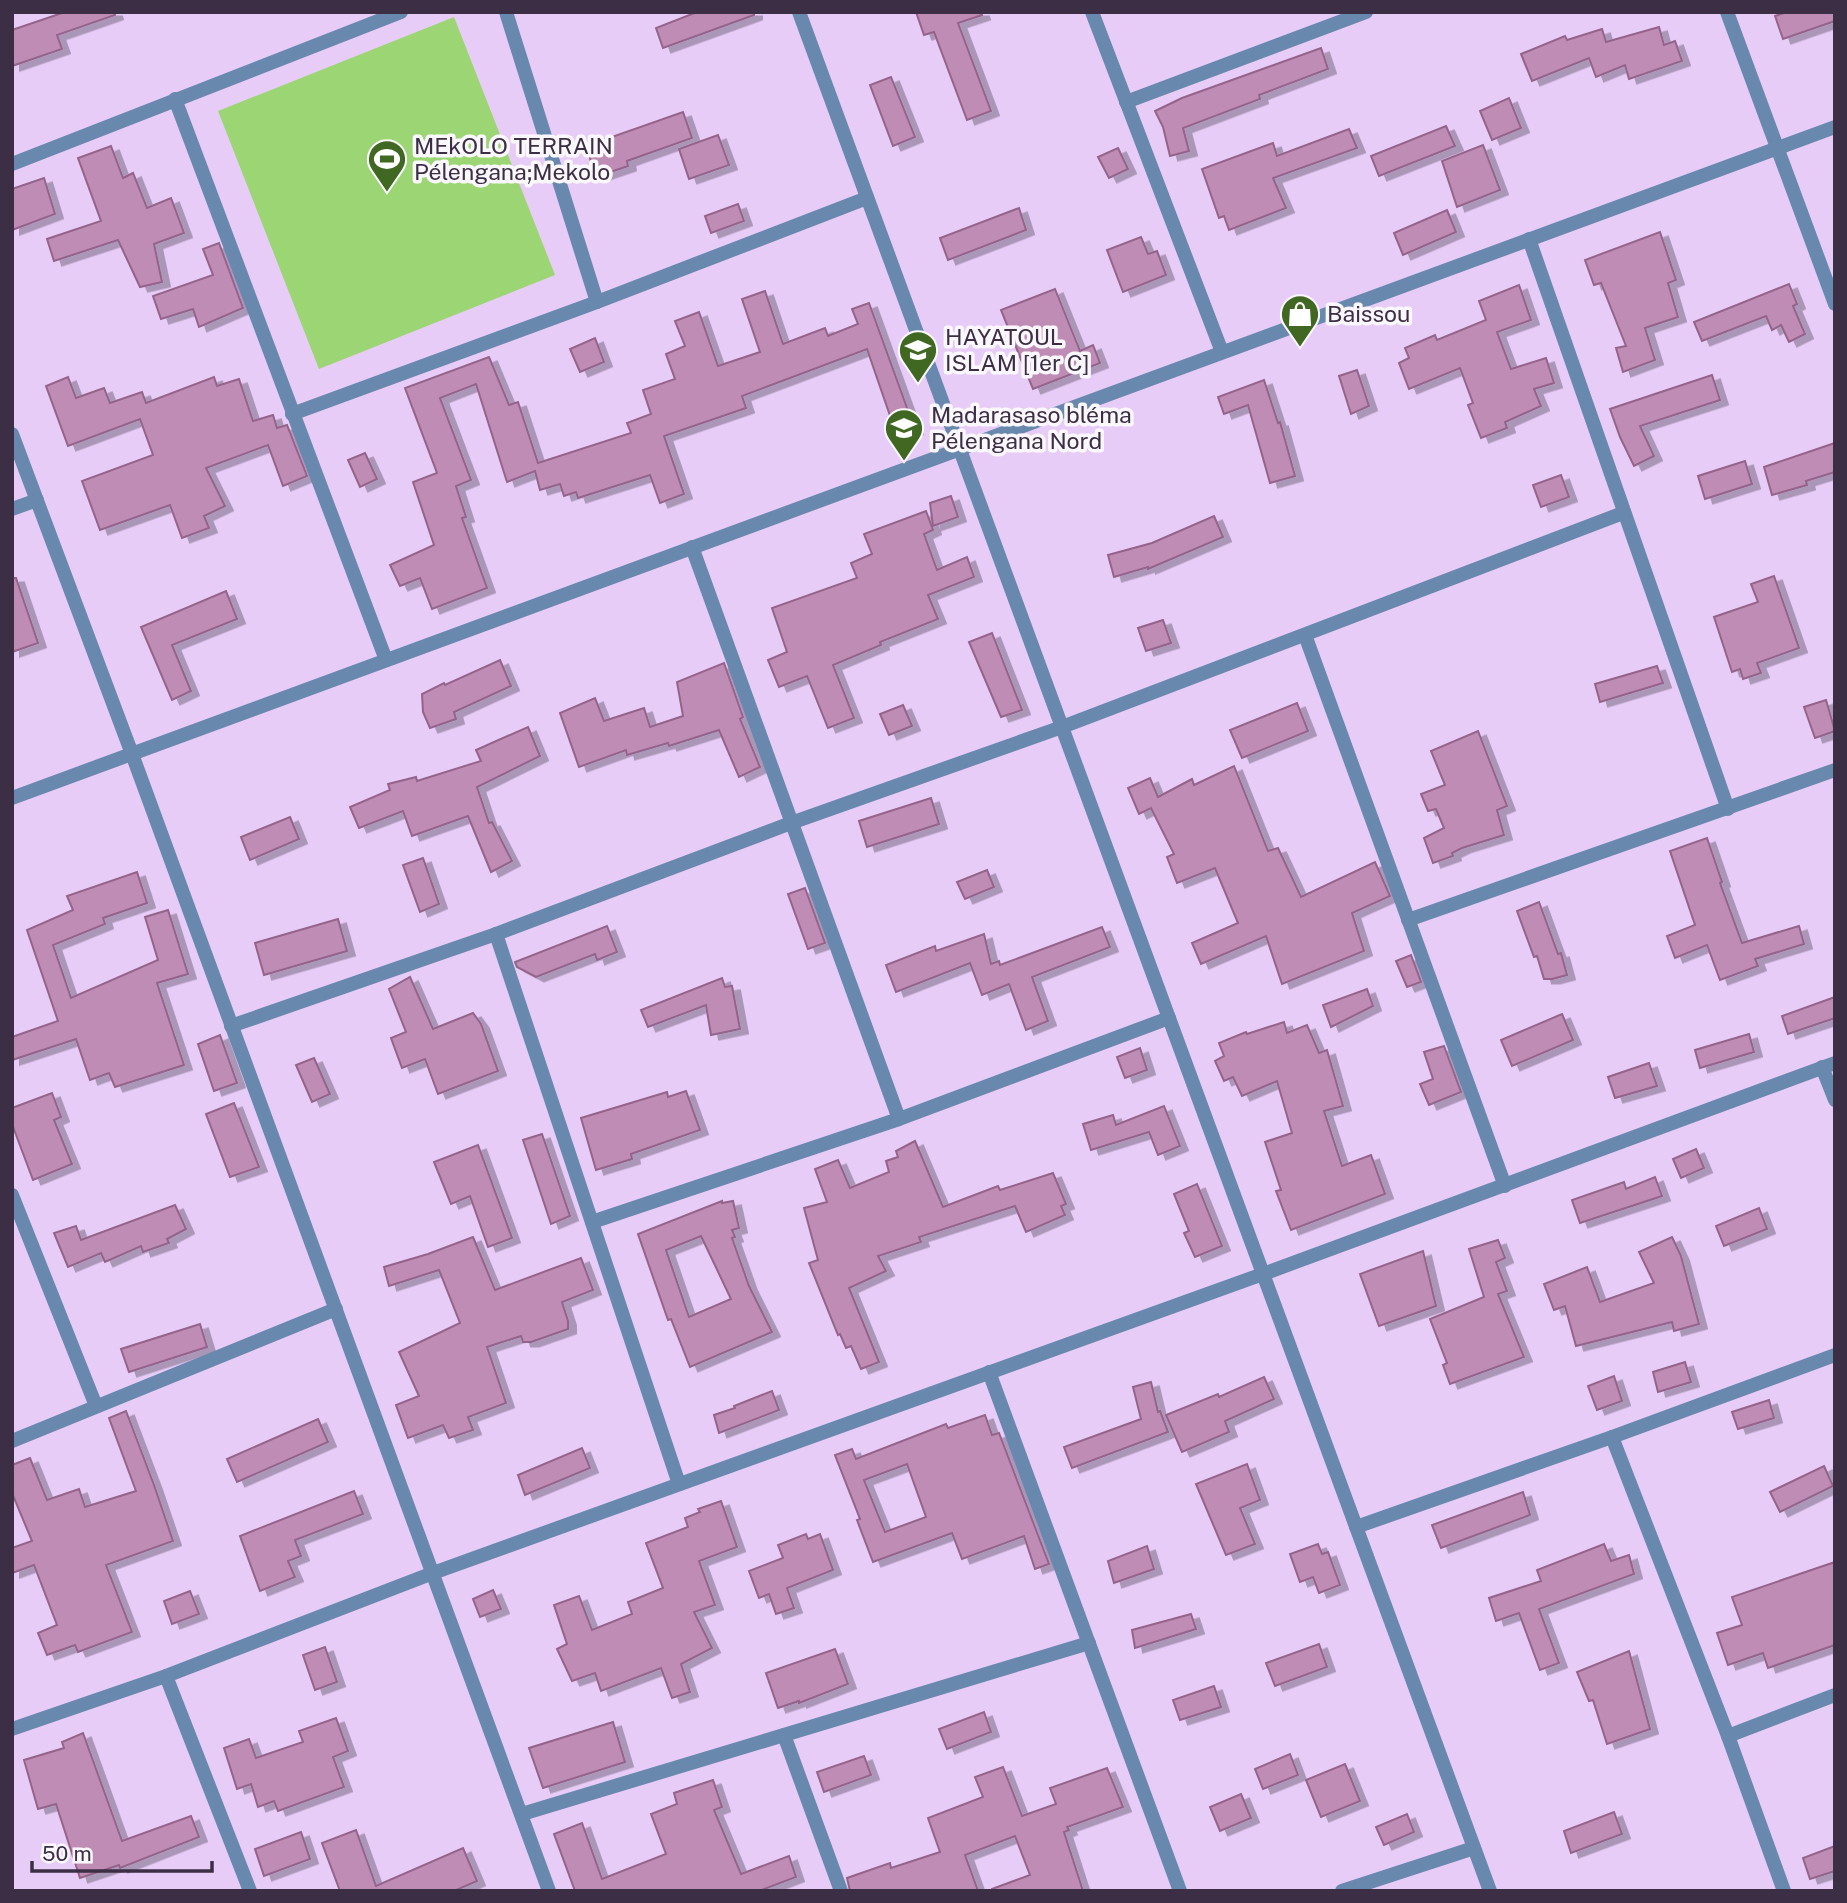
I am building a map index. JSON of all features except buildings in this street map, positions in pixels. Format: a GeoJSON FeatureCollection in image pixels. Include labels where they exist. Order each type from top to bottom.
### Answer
{"type":"FeatureCollection","features":[{"type":"Feature","properties":{"kind":"street"},"geometry":{"type":"LineString","coordinates":[[12,164],[401,12]]}},
{"type":"Feature","properties":{"kind":"street"},"geometry":{"type":"LineString","coordinates":[[506,12],[597,302]]}},
{"type":"Feature","properties":{"kind":"street"},"geometry":{"type":"LineString","coordinates":[[799,12],[1490,1891]]}},
{"type":"Feature","properties":{"kind":"street"},"geometry":{"type":"LineString","coordinates":[[1092,12],[1222,352]]}},
{"type":"Feature","properties":{"kind":"street"},"geometry":{"type":"LineString","coordinates":[[1126,102],[1366,12]]}},
{"type":"Feature","properties":{"kind":"street"},"geometry":{"type":"LineString","coordinates":[[1727,12],[1835,304]]}},
{"type":"Feature","properties":{"kind":"street"},"geometry":{"type":"LineString","coordinates":[[175,99],[386,660]]}},
{"type":"Feature","properties":{"kind":"street"},"geometry":{"type":"LineString","coordinates":[[12,798],[1835,127]]}},
{"type":"Feature","properties":{"kind":"street"},"geometry":{"type":"LineString","coordinates":[[292,414],[597,302],[867,198]]}},
{"type":"Feature","properties":{"kind":"street"},"geometry":{"type":"LineString","coordinates":[[1529,239],[1728,809]]}},
{"type":"Feature","properties":{"kind":"street"},"geometry":{"type":"LineString","coordinates":[[12,434],[549,1891]]}},
{"type":"Feature","properties":{"kind":"street"},"geometry":{"type":"LineString","coordinates":[[12,509],[37,500]]}},
{"type":"Feature","properties":{"kind":"street"},"geometry":{"type":"LineString","coordinates":[[231,1026],[496,934],[791,823],[1062,727],[1623,513]]}},
{"type":"Feature","properties":{"kind":"street"},"geometry":{"type":"LineString","coordinates":[[692,547],[899,1119]]}},
{"type":"Feature","properties":{"kind":"street"},"geometry":{"type":"LineString","coordinates":[[1304,635],[1505,1185]]}},
{"type":"Feature","properties":{"kind":"street"},"geometry":{"type":"LineString","coordinates":[[1408,920],[1835,770]]}},
{"type":"Feature","properties":{"kind":"street"},"geometry":{"type":"LineString","coordinates":[[496,934],[679,1484]]}},
{"type":"Feature","properties":{"kind":"street"},"geometry":{"type":"LineString","coordinates":[[592,1222],[899,1119],[1169,1018]]}},
{"type":"Feature","properties":{"kind":"street"},"geometry":{"type":"LineString","coordinates":[[12,1729],[166,1676],[433,1573],[1263,1274],[1829,1065],[1835,1100]]}},
{"type":"Feature","properties":{"kind":"street"},"geometry":{"type":"LineString","coordinates":[[12,1195],[96,1406]]}},
{"type":"Feature","properties":{"kind":"street"},"geometry":{"type":"LineString","coordinates":[[12,1441],[336,1309]]}},
{"type":"Feature","properties":{"kind":"street"},"geometry":{"type":"LineString","coordinates":[[1356,1527],[1835,1355]]}},
{"type":"Feature","properties":{"kind":"street"},"geometry":{"type":"LineString","coordinates":[[989,1373],[1180,1891]]}},
{"type":"Feature","properties":{"kind":"street"},"geometry":{"type":"LineString","coordinates":[[1612,1437],[1728,1736],[1784,1891]]}},
{"type":"Feature","properties":{"kind":"street"},"geometry":{"type":"LineString","coordinates":[[522,1814],[1089,1643]]}},
{"type":"Feature","properties":{"kind":"street"},"geometry":{"type":"LineString","coordinates":[[166,1676],[250,1891]]}},
{"type":"Feature","properties":{"kind":"street"},"geometry":{"type":"LineString","coordinates":[[1728,1736],[1835,1695]]}},
{"type":"Feature","properties":{"kind":"street"},"geometry":{"type":"LineString","coordinates":[[784,1735],[841,1891]]}},
{"type":"Feature","properties":{"kind":"street"},"geometry":{"type":"LineString","coordinates":[[1342,1891],[1474,1848]]}},
{"type":"Feature","properties":{"kind":"green space","name":"MEkOLO TERRAIN Pélengana;Mekolo"},"geometry":{"type":"Polygon","coordinates":[[[454,17],[555,275],[319,369],[218,111],[454,17]]]}},
{"type":"Feature","properties":{"kind":"place","name":"MEkOLO TERRAIN Pélengana;Mekolo"},"geometry":{"type":"Point","coordinates":[387,193]}},
{"type":"Feature","properties":{"kind":"place","name":"Baissou"},"geometry":{"type":"Point","coordinates":[1300,348]}},
{"type":"Feature","properties":{"kind":"place","name":"HAYATOUL ISLAM [1er C]"},"geometry":{"type":"Point","coordinates":[918,384]}},
{"type":"Feature","properties":{"kind":"place","name":"Madarasaso bléma Pélengana Nord"},"geometry":{"type":"Point","coordinates":[904,462]}}]}
